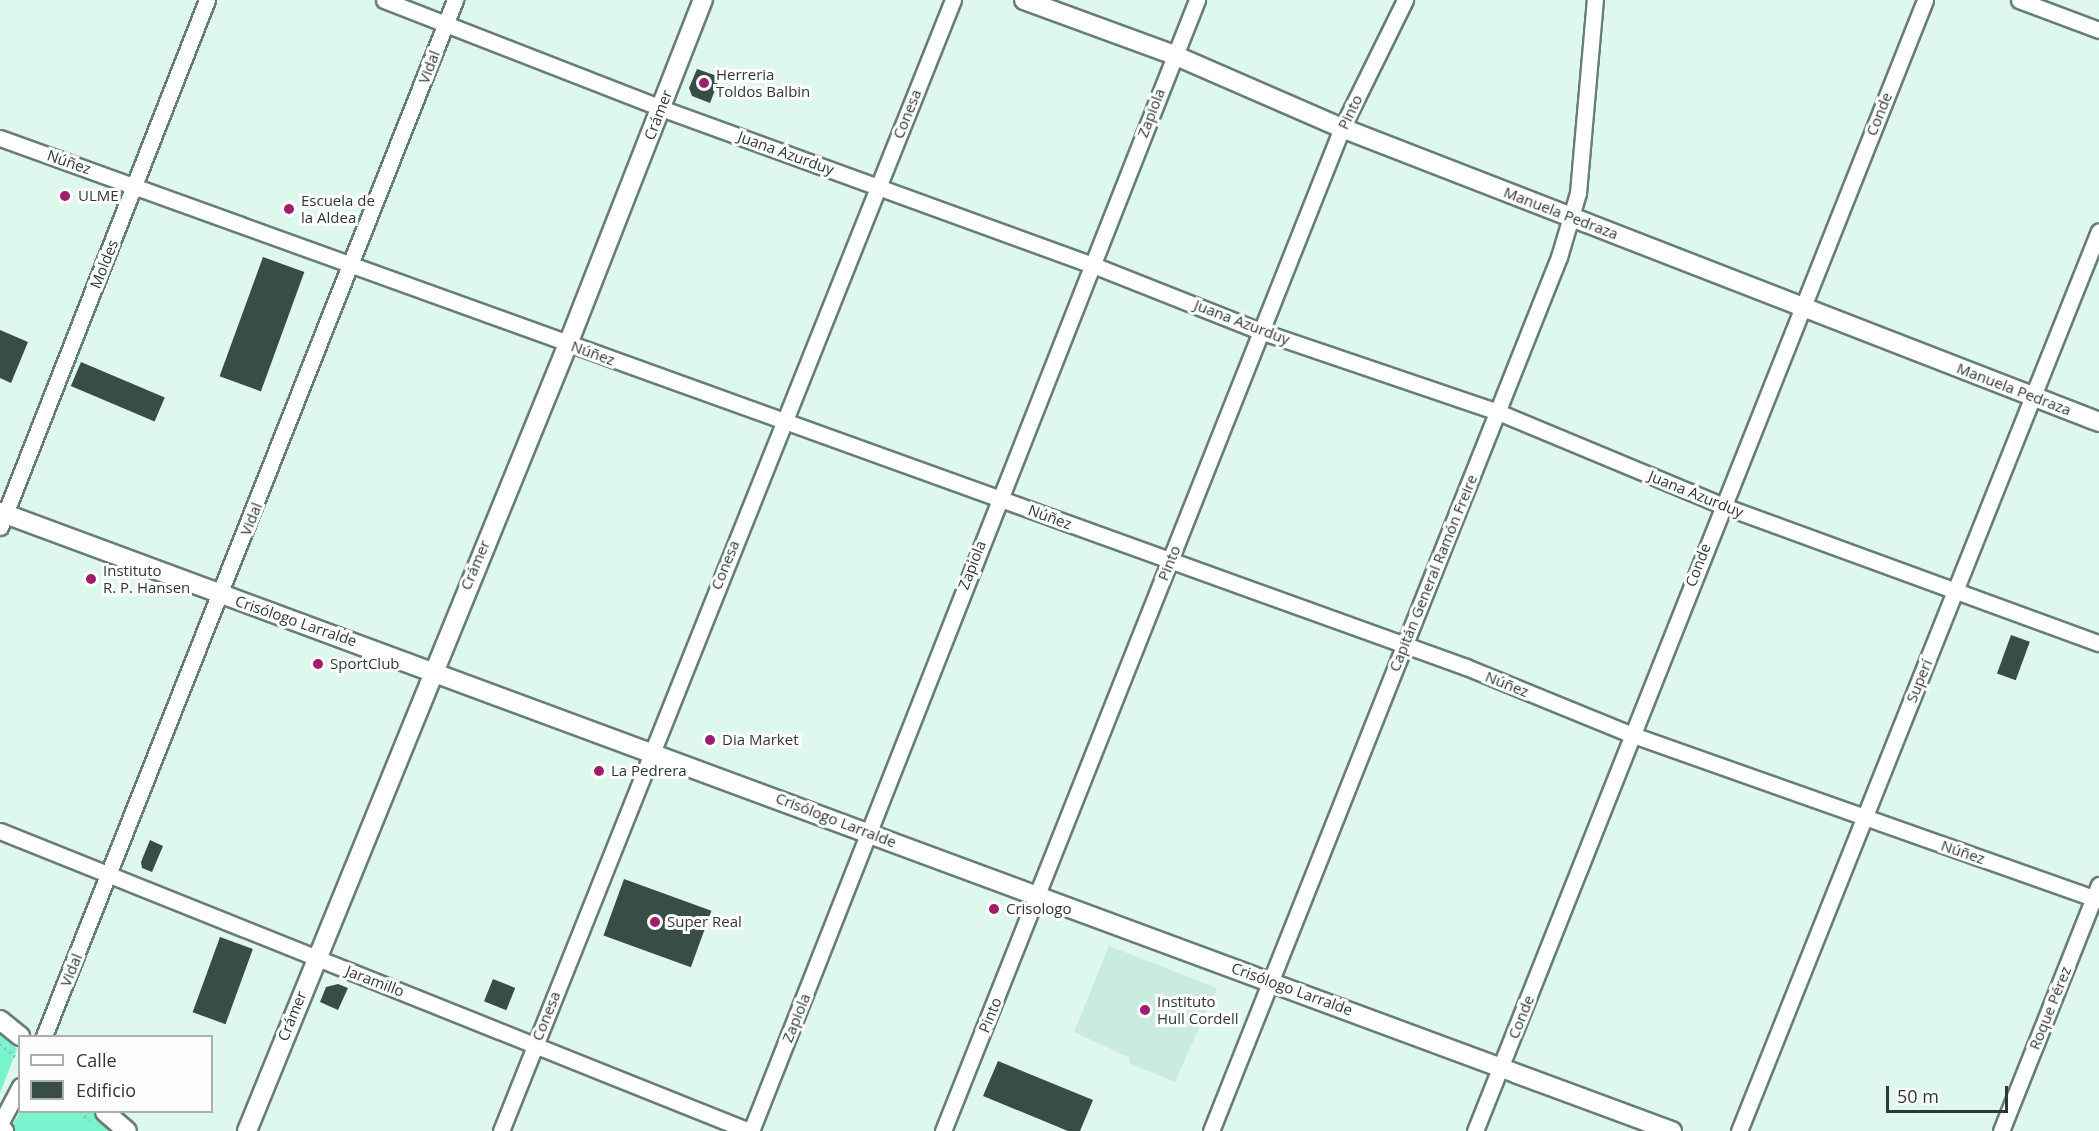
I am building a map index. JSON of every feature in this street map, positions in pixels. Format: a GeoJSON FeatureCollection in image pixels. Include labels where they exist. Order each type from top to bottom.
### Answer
{"type":"FeatureCollection","features":[{"type":"Feature","properties":{"kind":"street","name":"Moldes"},"geometry":{"type":"LineString","coordinates":[[2,517],[207,0]]}},
{"type":"Feature","properties":{"kind":"street","name":"Juana Azurduy"},"geometry":{"type":"LineString","coordinates":[[384,0],[661,108],[1094,265],[1260,331],[1498,412],[1721,505],[1954,592],[2099,643]]}},
{"type":"Feature","properties":{"kind":"street","name":"Vidal"},"geometry":{"type":"LineString","coordinates":[[44,1035],[352,266],[454,0]]}},
{"type":"Feature","properties":{"kind":"street","name":"Crámer"},"geometry":{"type":"LineString","coordinates":[[247,1131],[432,669],[568,344],[703,0]]}},
{"type":"Feature","properties":{"kind":"street","name":"Conesa"},"geometry":{"type":"LineString","coordinates":[[501,1131],[782,422],[953,0]]}},
{"type":"Feature","properties":{"kind":"street","name":"Manuela Pedraza"},"geometry":{"type":"LineString","coordinates":[[1024,0],[1174,56],[1342,128],[2099,422]]}},
{"type":"Feature","properties":{"kind":"street","name":"Zapiola"},"geometry":{"type":"LineString","coordinates":[[750,1131],[870,832],[998,498],[1094,265],[1197,0]]}},
{"type":"Feature","properties":{"kind":"street","name":"Pinto"},"geometry":{"type":"LineString","coordinates":[[943,1131],[1038,895],[1059,833],[1342,128],[1405,0]]}},
{"type":"Feature","properties":{"kind":"street","name":"Capitán General Ramón Freire"},"geometry":{"type":"LineString","coordinates":[[1211,1131],[1559,257],[1578,194],[1595,0]]}},
{"type":"Feature","properties":{"kind":"street","name":"Conde"},"geometry":{"type":"LineString","coordinates":[[1475,1131],[1633,735],[1721,505],[1925,0]]}},
{"type":"Feature","properties":{"kind":"street"},"geometry":{"type":"LineString","coordinates":[[2019,0],[2099,30]]}},
{"type":"Feature","properties":{"kind":"street","name":"Núñez"},"geometry":{"type":"LineString","coordinates":[[0,138],[1403,645],[1633,735],[1864,817],[2097,894]]}},
{"type":"Feature","properties":{"kind":"street","name":"Superí"},"geometry":{"type":"LineString","coordinates":[[1739,1131],[2099,231]]}},
{"type":"Feature","properties":{"kind":"street","name":"Crisólogo Larralde"},"geometry":{"type":"LineString","coordinates":[[2,517],[432,669],[1672,1131]]}},
{"type":"Feature","properties":{"kind":"street","name":"Jaramillo"},"geometry":{"type":"LineString","coordinates":[[0,831],[108,876],[535,1043],[750,1131]]}},
{"type":"Feature","properties":{"kind":"street","name":"Roque Pérez"},"geometry":{"type":"LineString","coordinates":[[2001,1131],[2097,894]]}},
{"type":"Feature","properties":{"kind":"street"},"geometry":{"type":"LineString","coordinates":[[0,1020],[19,1035]]}},
{"type":"Feature","properties":{"kind":"street"},"geometry":{"type":"LineString","coordinates":[[4,1131],[0,1126],[18,1090]]}},
{"type":"Feature","properties":{"kind":"street"},"geometry":{"type":"LineString","coordinates":[[106,1113],[127,1131]]}},
{"type":"Feature","properties":{"kind":"path"},"geometry":{"type":"LineString","coordinates":[[0,1044],[18,1058]]}},
{"type":"Feature","properties":{"kind":"shaded area","name":"Instituto Hull Cordell"},"geometry":{"type":"Polygon","coordinates":[[[1109,946],[1217,988],[1175,1082],[1129,1063],[1130,1058],[1074,1032],[1109,946]]]}},
{"type":"Feature","properties":{"kind":"green space"},"geometry":{"type":"Polygon","coordinates":[[[0,1035],[17,1049],[0,1093],[0,1035]]]}},
{"type":"Feature","properties":{"kind":"green space"},"geometry":{"type":"Polygon","coordinates":[[[19,1113],[95,1113],[116,1131],[14,1131],[11,1128],[19,1113]]]}},
{"type":"Feature","properties":{"kind":"building","name":"Herreria Toldos Balbin"},"geometry":{"type":"Polygon","coordinates":[[[697,69],[720,77],[710,103],[692,96],[689,88],[697,69]]]}},
{"type":"Feature","properties":{"kind":"building"},"geometry":{"type":"Polygon","coordinates":[[[263,257],[304,272],[261,391],[220,376],[263,257]]]}},
{"type":"Feature","properties":{"kind":"building"},"geometry":{"type":"Polygon","coordinates":[[[0,330],[28,342],[11,383],[0,378],[0,330]]]}},
{"type":"Feature","properties":{"kind":"building"},"geometry":{"type":"Polygon","coordinates":[[[81,362],[165,398],[155,421],[71,386],[81,362]]]}},
{"type":"Feature","properties":{"kind":"building"},"geometry":{"type":"Polygon","coordinates":[[[2011,635],[2030,642],[2016,680],[1997,674],[2011,635]]]}},
{"type":"Feature","properties":{"kind":"building"},"geometry":{"type":"Polygon","coordinates":[[[150,840],[163,846],[152,872],[142,868],[141,862],[150,840]]]}},
{"type":"Feature","properties":{"kind":"building","name":"Super Real"},"geometry":{"type":"Polygon","coordinates":[[[624,879],[711,911],[691,967],[603,935],[624,879]]]}},
{"type":"Feature","properties":{"kind":"building"},"geometry":{"type":"Polygon","coordinates":[[[220,937],[253,949],[226,1024],[193,1012],[220,937]]]}},
{"type":"Feature","properties":{"kind":"building"},"geometry":{"type":"Polygon","coordinates":[[[493,979],[515,988],[506,1010],[484,1001],[493,979]]]}},
{"type":"Feature","properties":{"kind":"building"},"geometry":{"type":"Polygon","coordinates":[[[338,984],[348,988],[338,1010],[320,1002],[326,987],[338,984]]]}},
{"type":"Feature","properties":{"kind":"building"},"geometry":{"type":"Polygon","coordinates":[[[998,1061],[1093,1100],[1080,1131],[1068,1131],[983,1096],[998,1061]]]}},
{"type":"Feature","properties":{"kind":"place","name":"Herreria Toldos Balbin"},"geometry":{"type":"Point","coordinates":[704,83]}},
{"type":"Feature","properties":{"kind":"place","name":"ULME"},"geometry":{"type":"Point","coordinates":[65,196]}},
{"type":"Feature","properties":{"kind":"place","name":"Escuela de la Aldea"},"geometry":{"type":"Point","coordinates":[289,209]}},
{"type":"Feature","properties":{"kind":"place","name":"Instituto R. P. Hansen"},"geometry":{"type":"Point","coordinates":[91,579]}},
{"type":"Feature","properties":{"kind":"place","name":"SportClub"},"geometry":{"type":"Point","coordinates":[318,664]}},
{"type":"Feature","properties":{"kind":"place","name":"Dia Market"},"geometry":{"type":"Point","coordinates":[710,740]}},
{"type":"Feature","properties":{"kind":"place","name":"La Pedrera"},"geometry":{"type":"Point","coordinates":[599,771]}},
{"type":"Feature","properties":{"kind":"place","name":"Crisologo"},"geometry":{"type":"Point","coordinates":[994,909]}},
{"type":"Feature","properties":{"kind":"place","name":"Super Real"},"geometry":{"type":"Point","coordinates":[655,922]}},
{"type":"Feature","properties":{"kind":"place","name":"Instituto Hull Cordell"},"geometry":{"type":"Point","coordinates":[1145,1010]}}]}
